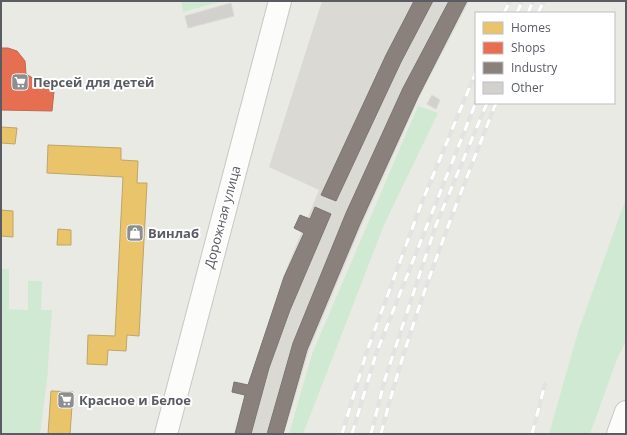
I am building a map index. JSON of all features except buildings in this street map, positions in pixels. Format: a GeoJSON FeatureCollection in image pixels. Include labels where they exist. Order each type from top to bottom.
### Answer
{"type":"FeatureCollection","features":[{"type":"Feature","properties":{"kind":"main road","name":"Дорожная улица"},"geometry":{"type":"LineString","coordinates":[[166,434],[280,1]]}},
{"type":"Feature","properties":{"kind":"main road"},"geometry":{"type":"LineString","coordinates":[[618,434],[626,412]]}},
{"type":"Feature","properties":{"kind":"shaded area"},"geometry":{"type":"Polygon","coordinates":[[[322,1],[469,1],[419,98],[362,224],[309,350],[284,434],[234,434],[245,396],[231,392],[234,381],[248,384],[283,277],[319,190],[269,167],[322,1]]]}},
{"type":"Feature","properties":{"kind":"green space"},"geometry":{"type":"Polygon","coordinates":[[[181,1],[223,1],[183,12],[181,1]]]}},
{"type":"Feature","properties":{"kind":"green space"},"geometry":{"type":"Polygon","coordinates":[[[418,106],[438,113],[384,225],[303,434],[289,434],[312,354],[418,106]]]}},
{"type":"Feature","properties":{"kind":"green space"},"geometry":{"type":"Polygon","coordinates":[[[626,198],[626,341],[617,359],[590,434],[549,434],[578,332],[626,198]]]}},
{"type":"Feature","properties":{"kind":"green space"},"geometry":{"type":"Polygon","coordinates":[[[1,269],[9,269],[9,309],[1,309],[1,269]]]}},
{"type":"Feature","properties":{"kind":"green space"},"geometry":{"type":"Polygon","coordinates":[[[28,281],[42,281],[41,310],[52,310],[47,380],[40,434],[1,434],[1,309],[28,310],[28,281]]]}},
{"type":"Feature","properties":{"kind":"railway"},"geometry":{"type":"LineString","coordinates":[[504,12],[510,1]]}},
{"type":"Feature","properties":{"kind":"railway"},"geometry":{"type":"LineString","coordinates":[[517,12],[522,1]]}},
{"type":"Feature","properties":{"kind":"railway"},"geometry":{"type":"LineString","coordinates":[[528,12],[533,1]]}},
{"type":"Feature","properties":{"kind":"railway"},"geometry":{"type":"LineString","coordinates":[[538,12],[544,1]]}},
{"type":"Feature","properties":{"kind":"railway"},"geometry":{"type":"LineString","coordinates":[[342,434],[367,351],[422,202],[475,74]]}},
{"type":"Feature","properties":{"kind":"railway"},"geometry":{"type":"LineString","coordinates":[[352,434],[376,354],[475,104]]}},
{"type":"Feature","properties":{"kind":"railway"},"geometry":{"type":"LineString","coordinates":[[371,434],[385,379],[436,225],[487,104]]}},
{"type":"Feature","properties":{"kind":"railway"},"geometry":{"type":"LineString","coordinates":[[381,434],[405,350],[433,267],[496,104]]}},
{"type":"Feature","properties":{"kind":"railway"},"geometry":{"type":"LineString","coordinates":[[532,434],[545,384]]}},
{"type":"Feature","properties":{"kind":"place","name":"Персей для детей"},"geometry":{"type":"Point","coordinates":[20,82]}},
{"type":"Feature","properties":{"kind":"place","name":"Винлаб"},"geometry":{"type":"Point","coordinates":[135,233]}},
{"type":"Feature","properties":{"kind":"place","name":"Красное и Белое"},"geometry":{"type":"Point","coordinates":[66,400]}}]}
